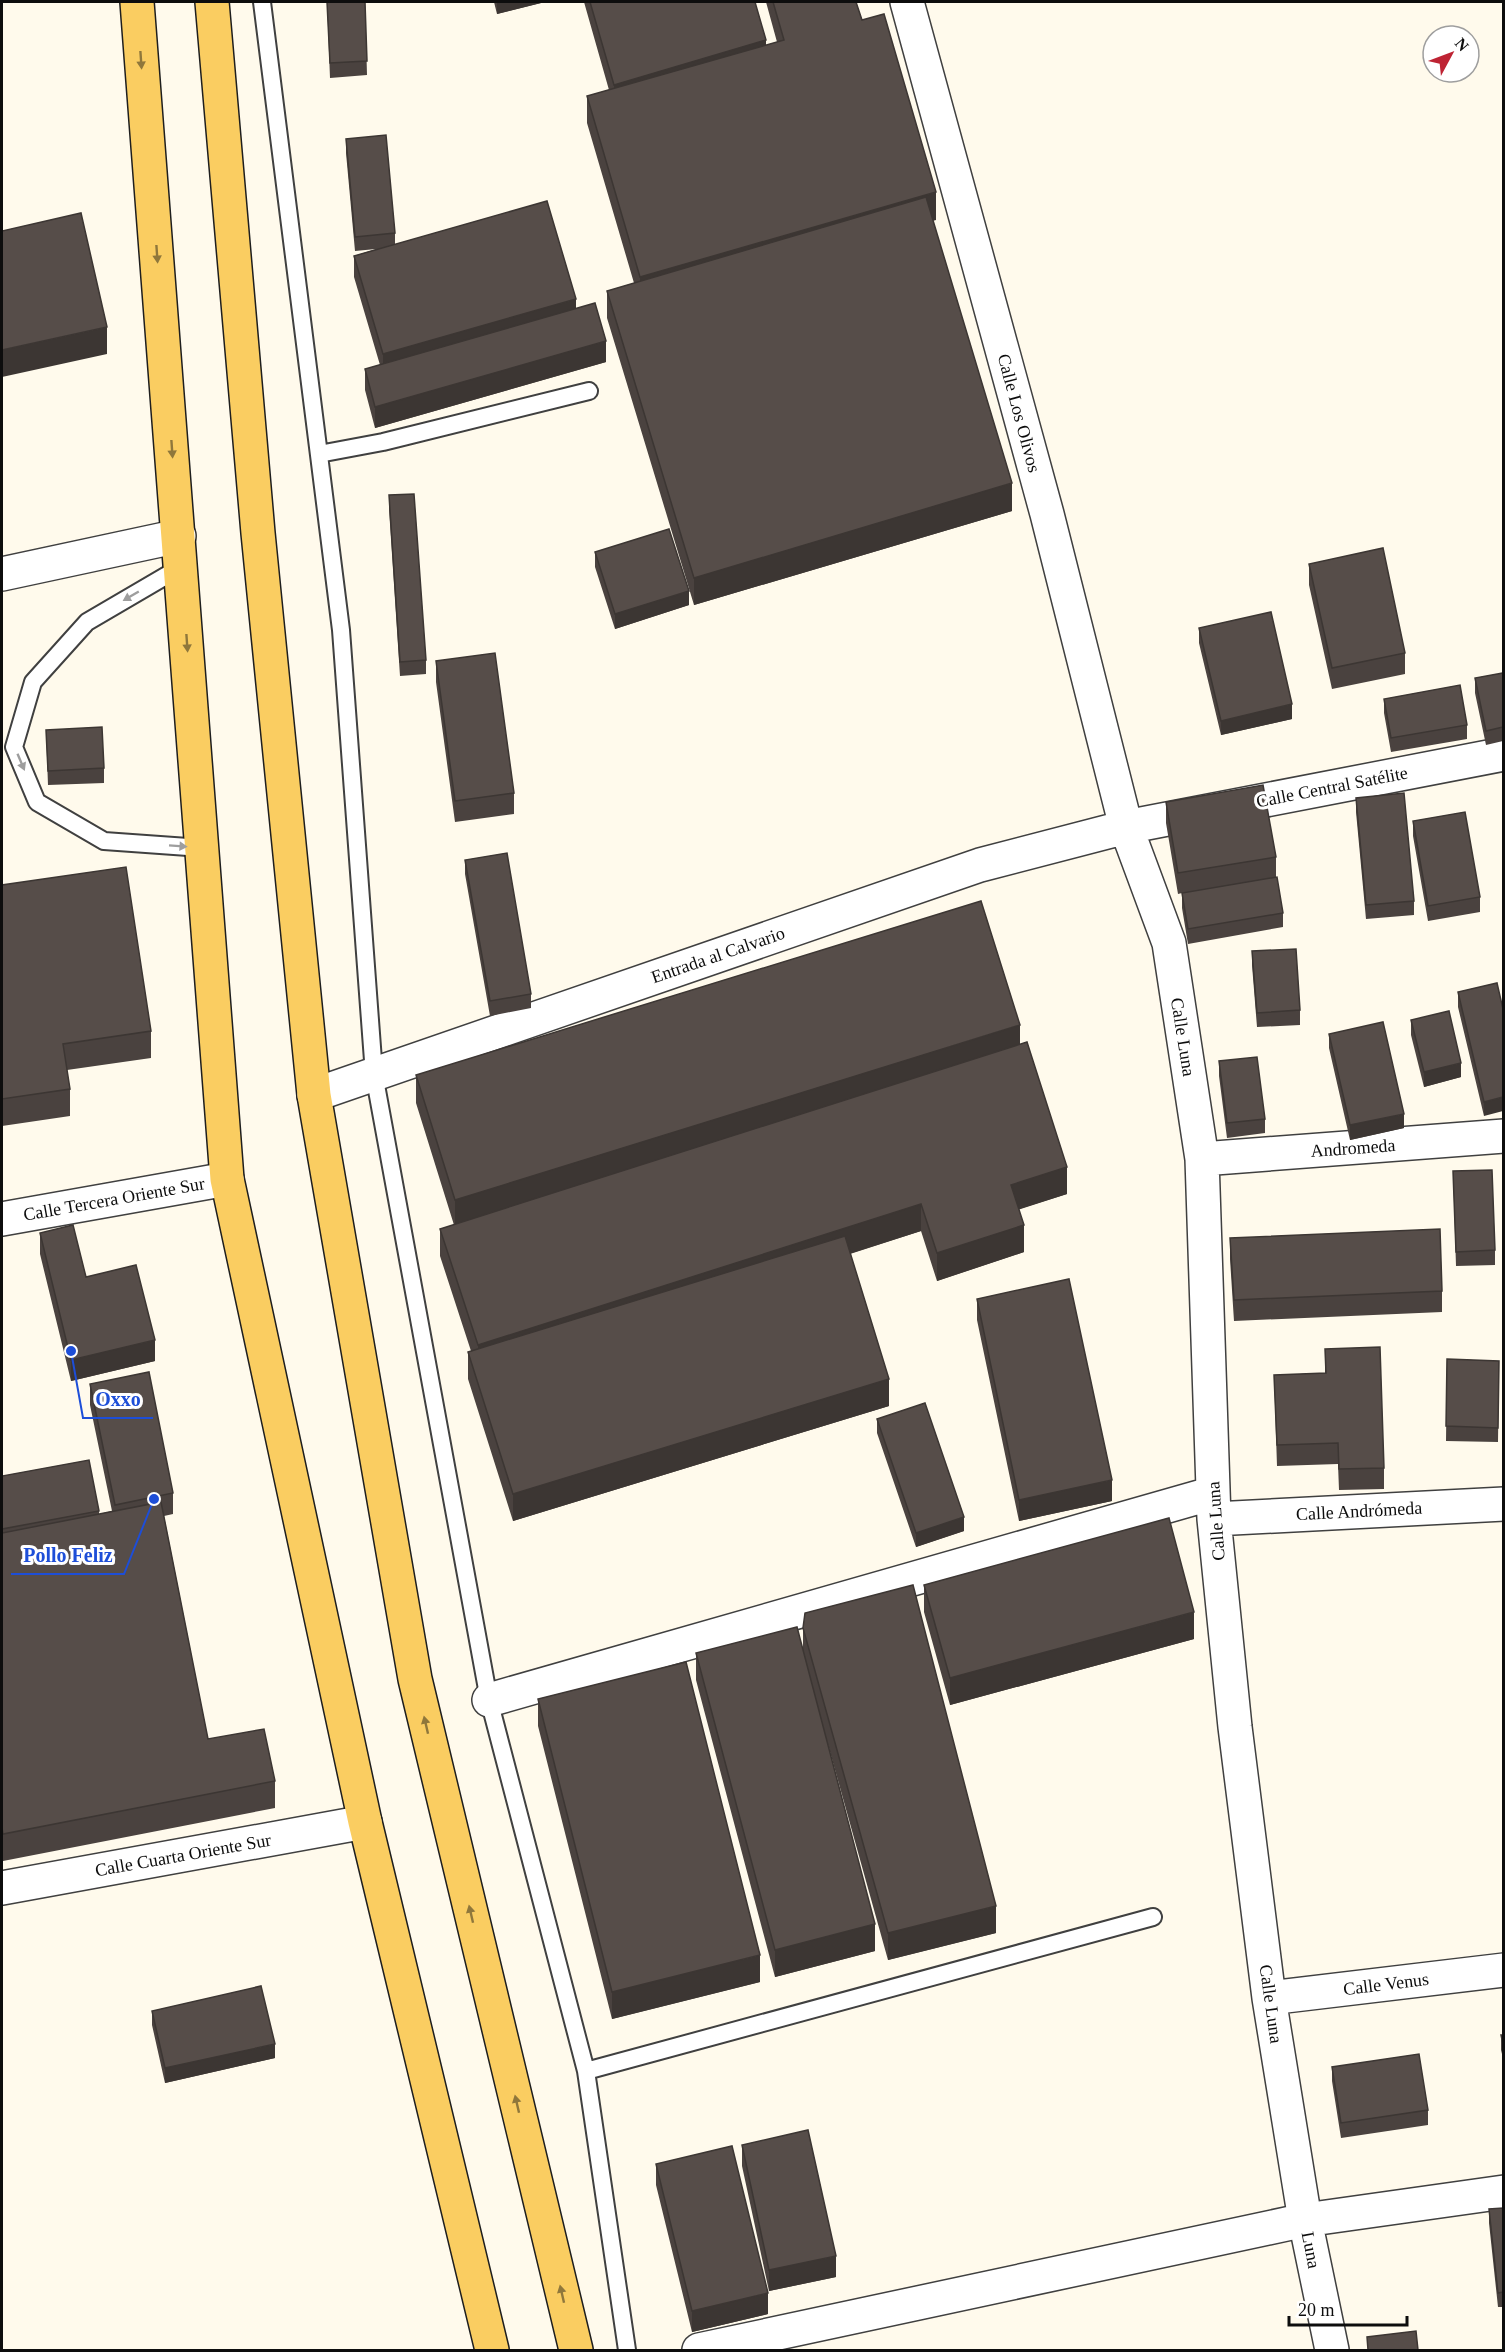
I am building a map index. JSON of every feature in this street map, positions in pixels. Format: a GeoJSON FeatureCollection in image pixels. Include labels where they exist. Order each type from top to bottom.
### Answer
{"type":"FeatureCollection","features":[{"type":"Feature","properties":{"kind":"main road"},"geometry":{"type":"LineString","coordinates":[[137,2],[227,1179],[365,1822],[492,2350]]}},
{"type":"Feature","properties":{"kind":"main road"},"geometry":{"type":"LineString","coordinates":[[212,2],[258,533],[314,1095],[415,1679],[576,2350]]}},
{"type":"Feature","properties":{"kind":"street","name":"Calle Los Olivos"},"geometry":{"type":"LineString","coordinates":[[907,2],[1047,514],[1126,826]]}},
{"type":"Feature","properties":{"kind":"street"},"geometry":{"type":"LineString","coordinates":[[2,574],[180,551]]}},
{"type":"Feature","properties":{"kind":"street","name":"Calle Central Satélite"},"geometry":{"type":"LineString","coordinates":[[1126,826],[1503,754]]}},
{"type":"Feature","properties":{"kind":"street","name":"Entrada al Calvario"},"geometry":{"type":"LineString","coordinates":[[314,1095],[980,865],[1126,826]]}},
{"type":"Feature","properties":{"kind":"street","name":"Calle Luna"},"geometry":{"type":"LineString","coordinates":[[1126,826],[1168,943],[1202,1159],[1214,1506],[1235,1727],[1269,1998],[1305,2220]]}},
{"type":"Feature","properties":{"kind":"street","name":"Andromeda"},"geometry":{"type":"LineString","coordinates":[[1202,1159],[1503,1136]]}},
{"type":"Feature","properties":{"kind":"street","name":"Calle Tercera Oriente Sur"},"geometry":{"type":"LineString","coordinates":[[2,1219],[227,1179]]}},
{"type":"Feature","properties":{"kind":"street","name":"Calle Andrómeda"},"geometry":{"type":"LineString","coordinates":[[489,1700],[1214,1506],[1503,1504]]}},
{"type":"Feature","properties":{"kind":"street","name":"Calle Cuarta Oriente Sur"},"geometry":{"type":"LineString","coordinates":[[2,1888],[365,1822]]}},
{"type":"Feature","properties":{"kind":"street","name":"Calle Venus"},"geometry":{"type":"LineString","coordinates":[[1269,1998],[1503,1971]]}},
{"type":"Feature","properties":{"kind":"street"},"geometry":{"type":"LineString","coordinates":[[699,2350],[1305,2220],[1503,2192]]}},
{"type":"Feature","properties":{"kind":"street","name":"Luna"},"geometry":{"type":"LineString","coordinates":[[1305,2220],[1332,2350]]}},
{"type":"Feature","properties":{"kind":"lane"},"geometry":{"type":"LineString","coordinates":[[262,2],[341,630],[374,1074],[489,1700],[586,2071],[627,2350]]}},
{"type":"Feature","properties":{"kind":"lane"},"geometry":{"type":"LineString","coordinates":[[319,454],[383,442],[589,391]]}},
{"type":"Feature","properties":{"kind":"lane"},"geometry":{"type":"LineString","coordinates":[[180,551],[87,622],[33,682],[14,747],[38,802],[104,841],[202,848]]}},
{"type":"Feature","properties":{"kind":"lane"},"geometry":{"type":"LineString","coordinates":[[586,2071],[1153,1917]]}},
{"type":"Feature","properties":{"kind":"building"},"geometry":{"type":"Polygon","coordinates":[[[327,2],[365,2],[367,61],[330,63],[327,2]]]}},
{"type":"Feature","properties":{"kind":"building"},"geometry":{"type":"Polygon","coordinates":[[[590,2],[755,2],[766,40],[614,85],[590,2]]]}},
{"type":"Feature","properties":{"kind":"building"},"geometry":{"type":"Polygon","coordinates":[[[773,2],[856,2],[862,20],[884,14],[936,192],[640,277],[587,96],[784,40],[773,2]]]}},
{"type":"Feature","properties":{"kind":"building"},"geometry":{"type":"Polygon","coordinates":[[[386,135],[395,233],[355,237],[346,139],[386,135]]]}},
{"type":"Feature","properties":{"kind":"building"},"geometry":{"type":"Polygon","coordinates":[[[926,197],[1012,483],[694,578],[607,291],[926,197]]]}},
{"type":"Feature","properties":{"kind":"building"},"geometry":{"type":"Polygon","coordinates":[[[547,201],[576,299],[383,354],[354,256],[547,201]]]}},
{"type":"Feature","properties":{"kind":"building"},"geometry":{"type":"Polygon","coordinates":[[[81,213],[107,327],[2,350],[2,231],[81,213]]]}},
{"type":"Feature","properties":{"kind":"building"},"geometry":{"type":"Polygon","coordinates":[[[595,303],[606,341],[375,407],[365,369],[595,303]]]}},
{"type":"Feature","properties":{"kind":"building"},"geometry":{"type":"Polygon","coordinates":[[[414,494],[426,660],[400,662],[389,495],[414,494]]]}},
{"type":"Feature","properties":{"kind":"building"},"geometry":{"type":"Polygon","coordinates":[[[669,529],[689,591],[615,614],[595,552],[669,529]]]}},
{"type":"Feature","properties":{"kind":"building"},"geometry":{"type":"Polygon","coordinates":[[[1383,548],[1405,653],[1332,668],[1309,564],[1383,548]]]}},
{"type":"Feature","properties":{"kind":"building"},"geometry":{"type":"Polygon","coordinates":[[[1271,612],[1292,704],[1221,721],[1199,628],[1271,612]]]}},
{"type":"Feature","properties":{"kind":"building"},"geometry":{"type":"Polygon","coordinates":[[[495,653],[514,793],[455,801],[436,661],[495,653]]]}},
{"type":"Feature","properties":{"kind":"building"},"geometry":{"type":"Polygon","coordinates":[[[1503,673],[1503,727],[1486,731],[1475,678],[1503,673]]]}},
{"type":"Feature","properties":{"kind":"building"},"geometry":{"type":"Polygon","coordinates":[[[1460,685],[1467,725],[1391,738],[1384,699],[1460,685]]]}},
{"type":"Feature","properties":{"kind":"building"},"geometry":{"type":"Polygon","coordinates":[[[102,727],[104,768],[48,771],[46,730],[102,727]]]}},
{"type":"Feature","properties":{"kind":"building"},"geometry":{"type":"Polygon","coordinates":[[[1263,785],[1276,857],[1178,873],[1166,802],[1263,785]]]}},
{"type":"Feature","properties":{"kind":"building"},"geometry":{"type":"Polygon","coordinates":[[[1404,793],[1414,901],[1366,905],[1356,798],[1404,793]]]}},
{"type":"Feature","properties":{"kind":"building"},"geometry":{"type":"Polygon","coordinates":[[[1465,812],[1480,897],[1428,906],[1413,821],[1465,812]]]}},
{"type":"Feature","properties":{"kind":"building"},"geometry":{"type":"Polygon","coordinates":[[[507,853],[531,994],[490,1001],[465,860],[507,853]]]}},
{"type":"Feature","properties":{"kind":"building"},"geometry":{"type":"Polygon","coordinates":[[[126,867],[151,1031],[63,1044],[70,1089],[2,1099],[2,885],[126,867]]]}},
{"type":"Feature","properties":{"kind":"building"},"geometry":{"type":"Polygon","coordinates":[[[1277,877],[1283,913],[1188,929],[1182,893],[1277,877]]]}},
{"type":"Feature","properties":{"kind":"building"},"geometry":{"type":"Polygon","coordinates":[[[981,901],[1020,1025],[455,1200],[416,1075],[981,901]]]}},
{"type":"Feature","properties":{"kind":"building"},"geometry":{"type":"Polygon","coordinates":[[[1296,949],[1300,1010],[1257,1013],[1252,951],[1296,949]]]}},
{"type":"Feature","properties":{"kind":"building"},"geometry":{"type":"Polygon","coordinates":[[[1497,983],[1503,1009],[1503,1097],[1484,1102],[1458,992],[1497,983]]]}},
{"type":"Feature","properties":{"kind":"building"},"geometry":{"type":"Polygon","coordinates":[[[1449,1011],[1461,1063],[1424,1072],[1411,1020],[1449,1011]]]}},
{"type":"Feature","properties":{"kind":"building"},"geometry":{"type":"Polygon","coordinates":[[[1383,1022],[1404,1114],[1350,1125],[1329,1034],[1383,1022]]]}},
{"type":"Feature","properties":{"kind":"building"},"geometry":{"type":"Polygon","coordinates":[[[1027,1042],[1067,1167],[1011,1185],[1024,1225],[937,1253],[921,1204],[478,1345],[440,1229],[1027,1042]]]}},
{"type":"Feature","properties":{"kind":"building"},"geometry":{"type":"Polygon","coordinates":[[[1257,1057],[1265,1119],[1227,1123],[1219,1061],[1257,1057]]]}},
{"type":"Feature","properties":{"kind":"building"},"geometry":{"type":"Polygon","coordinates":[[[1492,1170],[1495,1250],[1456,1252],[1453,1171],[1492,1170]]]}},
{"type":"Feature","properties":{"kind":"building"},"geometry":{"type":"Polygon","coordinates":[[[73,1225],[86,1277],[136,1265],[155,1340],[71,1360],[40,1233],[73,1225]]]}},
{"type":"Feature","properties":{"kind":"building"},"geometry":{"type":"Polygon","coordinates":[[[1440,1229],[1442,1291],[1234,1300],[1230,1238],[1440,1229]]]}},
{"type":"Feature","properties":{"kind":"building"},"geometry":{"type":"Polygon","coordinates":[[[845,1236],[889,1379],[513,1494],[468,1352],[845,1236]]]}},
{"type":"Feature","properties":{"kind":"building"},"geometry":{"type":"Polygon","coordinates":[[[1069,1279],[1112,1480],[1019,1500],[977,1299],[1069,1279]]]}},
{"type":"Feature","properties":{"kind":"building"},"geometry":{"type":"Polygon","coordinates":[[[1380,1347],[1384,1468],[1339,1469],[1338,1443],[1277,1445],[1274,1375],[1326,1373],[1325,1349],[1380,1347]]]}},
{"type":"Feature","properties":{"kind":"building"},"geometry":{"type":"Polygon","coordinates":[[[1447,1359],[1499,1361],[1498,1428],[1446,1426],[1447,1359]]]}},
{"type":"Feature","properties":{"kind":"building"},"geometry":{"type":"Polygon","coordinates":[[[149,1372],[173,1493],[115,1505],[90,1384],[149,1372]]]}},
{"type":"Feature","properties":{"kind":"building"},"geometry":{"type":"Polygon","coordinates":[[[925,1403],[964,1517],[916,1533],[877,1419],[925,1403]]]}},
{"type":"Feature","properties":{"kind":"building"},"geometry":{"type":"Polygon","coordinates":[[[89,1460],[99,1511],[2,1529],[2,1476],[89,1460]]]}},
{"type":"Feature","properties":{"kind":"building"},"geometry":{"type":"Polygon","coordinates":[[[161,1502],[208,1739],[264,1729],[275,1781],[3,1834],[2,1533],[161,1502]]]}},
{"type":"Feature","properties":{"kind":"building"},"geometry":{"type":"Polygon","coordinates":[[[1169,1518],[1194,1612],[950,1678],[924,1585],[1169,1518]]]}},
{"type":"Feature","properties":{"kind":"building"},"geometry":{"type":"Polygon","coordinates":[[[913,1585],[996,1906],[888,1933],[803,1628],[805,1613],[913,1585]]]}},
{"type":"Feature","properties":{"kind":"building"},"geometry":{"type":"Polygon","coordinates":[[[797,1627],[875,1924],[775,1950],[696,1653],[797,1627]]]}},
{"type":"Feature","properties":{"kind":"building"},"geometry":{"type":"Polygon","coordinates":[[[686,1662],[760,1955],[612,1992],[538,1699],[686,1662]]]}},
{"type":"Feature","properties":{"kind":"building"},"geometry":{"type":"Polygon","coordinates":[[[261,1986],[275,2044],[165,2068],[152,2011],[261,1986]]]}},
{"type":"Feature","properties":{"kind":"building"},"geometry":{"type":"Polygon","coordinates":[[[1419,2054],[1428,2110],[1341,2123],[1332,2067],[1419,2054]]]}},
{"type":"Feature","properties":{"kind":"building"},"geometry":{"type":"Polygon","coordinates":[[[808,2130],[836,2256],[769,2270],[742,2145],[808,2130]]]}},
{"type":"Feature","properties":{"kind":"building"},"geometry":{"type":"Polygon","coordinates":[[[732,2146],[768,2293],[692,2311],[656,2164],[732,2146]]]}},
{"type":"Feature","properties":{"kind":"building"},"geometry":{"type":"Polygon","coordinates":[[[1503,2208],[1503,2292],[1498,2293],[1489,2209],[1503,2208]]]}},
{"type":"Feature","properties":{"kind":"building"},"geometry":{"type":"Polygon","coordinates":[[[1416,2331],[1418,2350],[1368,2350],[1367,2337],[1416,2331]]]}},
{"type":"Feature","properties":{"kind":"place","name":"Oxxo"},"geometry":{"type":"Point","coordinates":[71,1351]}},
{"type":"Feature","properties":{"kind":"place","name":"Pollo Feliz"},"geometry":{"type":"Point","coordinates":[154,1499]}}]}
